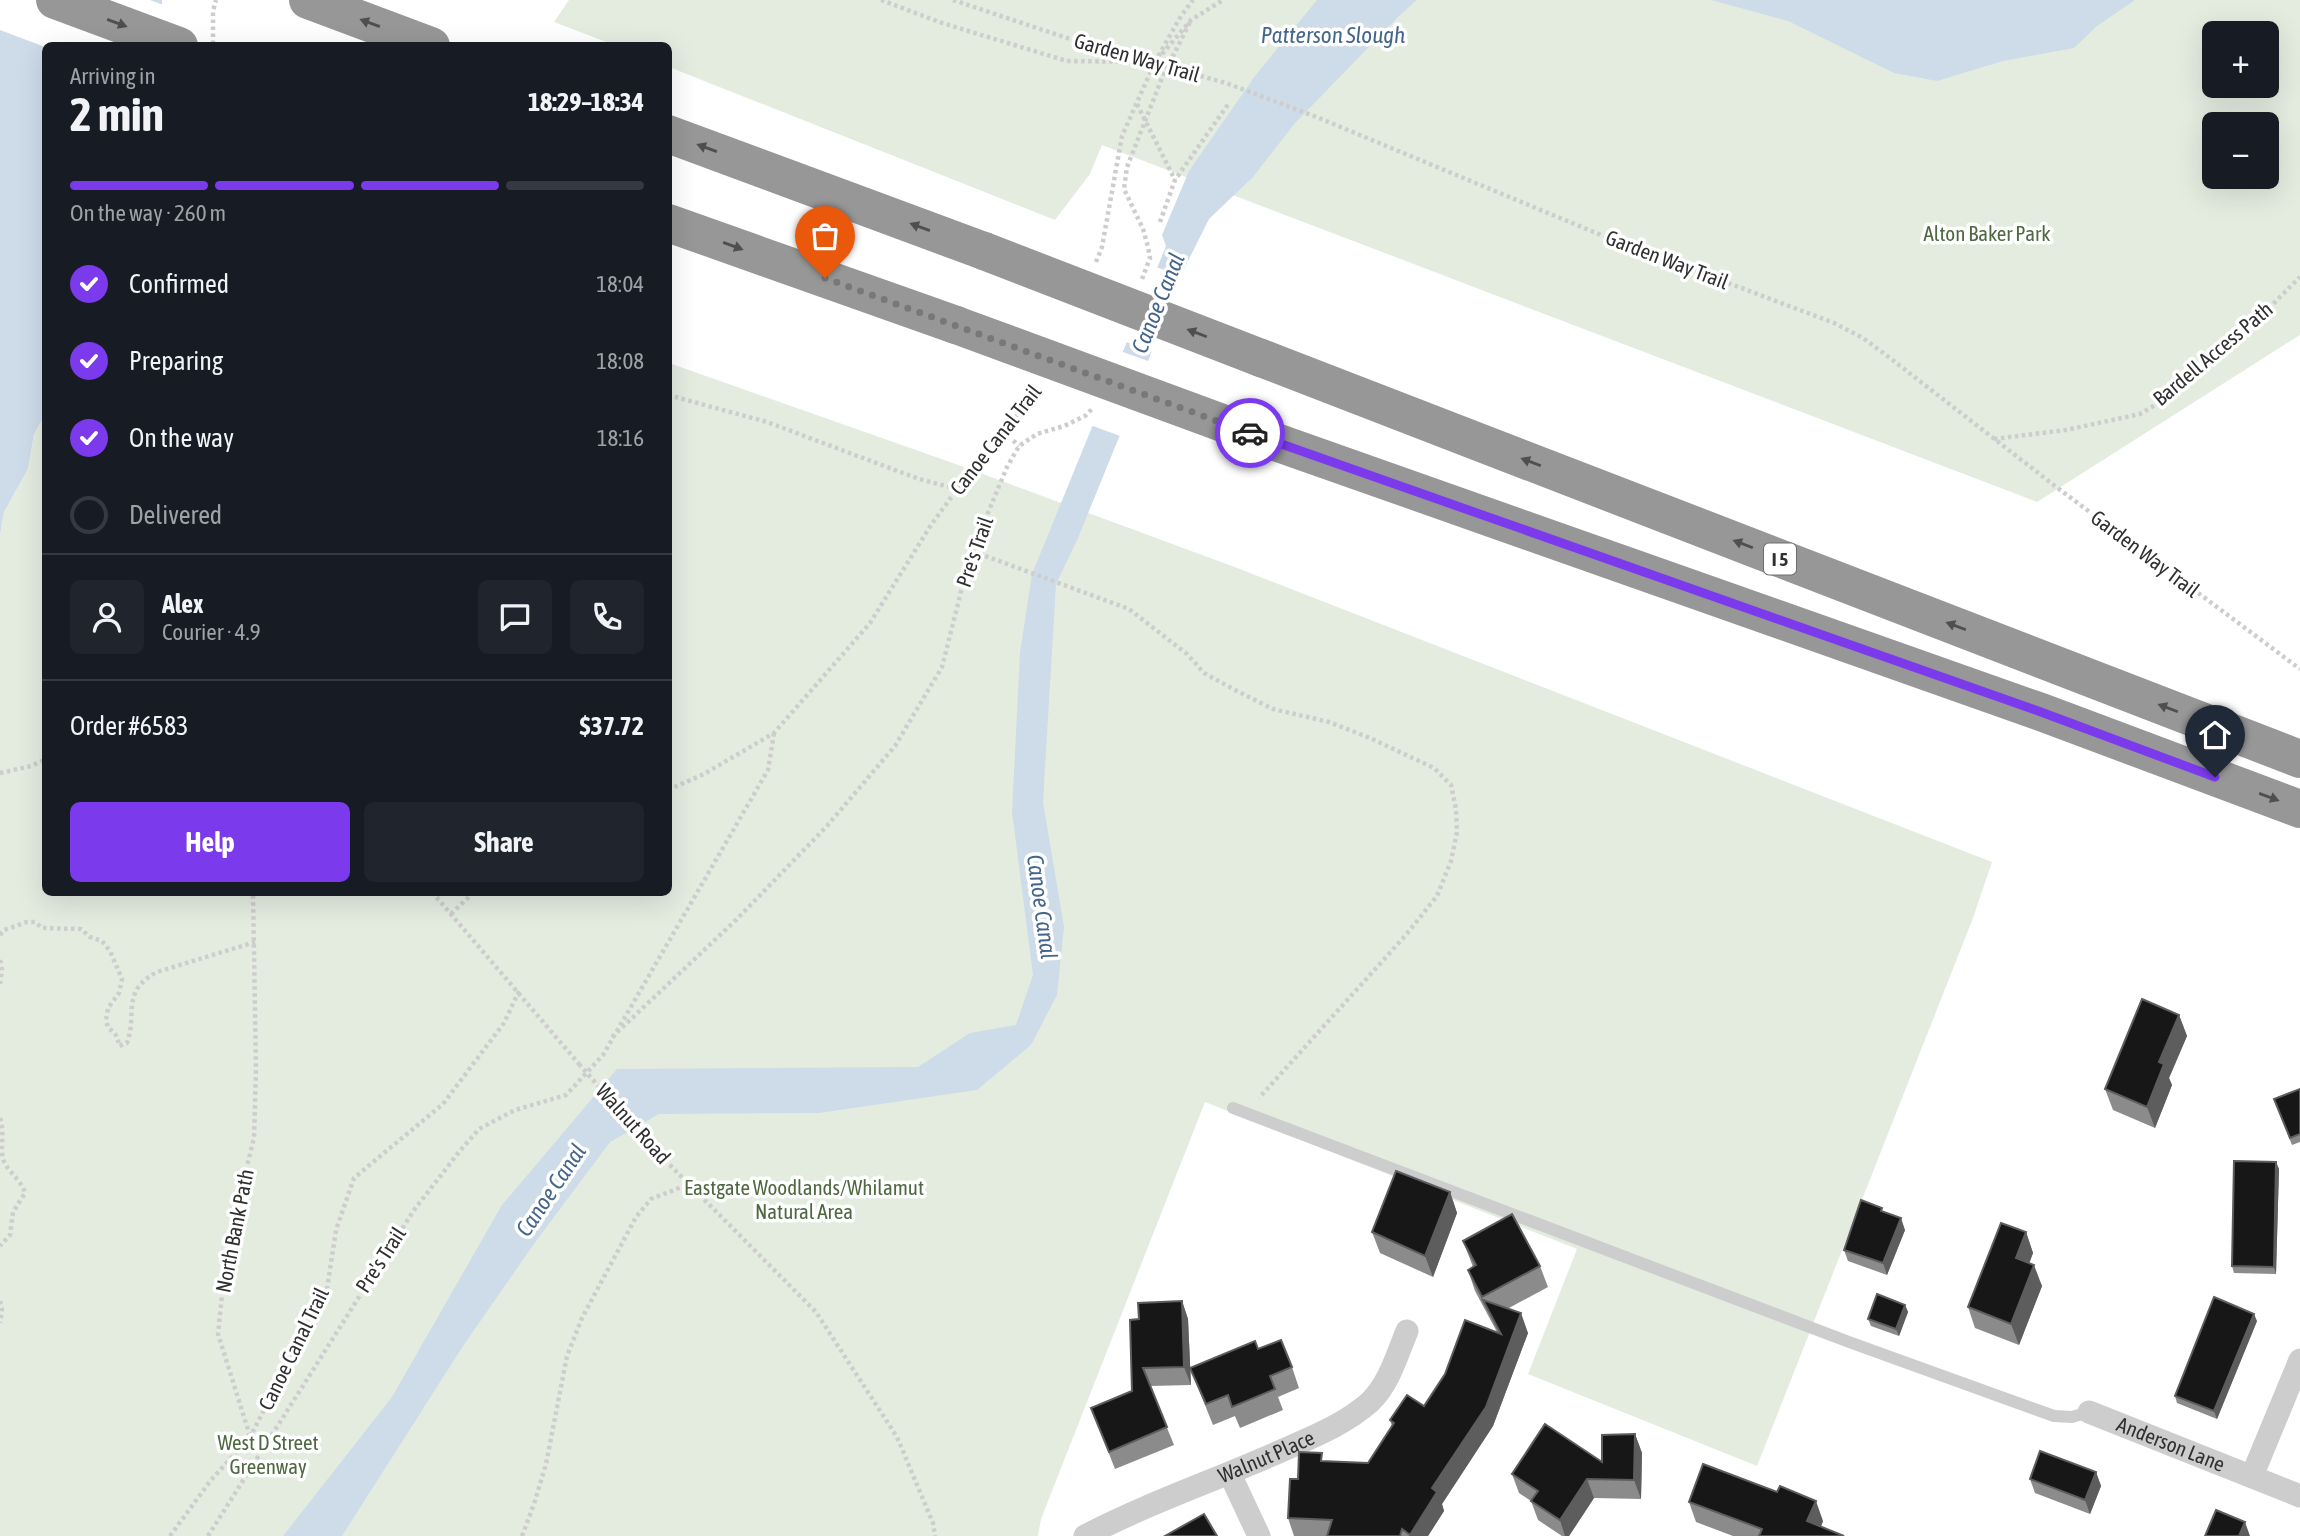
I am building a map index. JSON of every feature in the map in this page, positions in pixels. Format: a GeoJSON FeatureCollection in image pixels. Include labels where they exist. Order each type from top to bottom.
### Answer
{"type":"FeatureCollection","features":[{"type":"Feature","properties":{"kind":"highway"},"geometry":{"type":"LineString","coordinates":[[55,0],[167,42]]}},
{"type":"Feature","properties":{"kind":"highway"},"geometry":{"type":"LineString","coordinates":[[308,0],[420,42]]}},
{"type":"Feature","properties":{"kind":"highway","name":"I 5"},"geometry":{"type":"LineString","coordinates":[[672,135],[984,251],[2300,760]]}},
{"type":"Feature","properties":{"kind":"highway"},"geometry":{"type":"LineString","coordinates":[[672,224],[1236,428],[2041,712],[2300,809]]}},
{"type":"Feature","properties":{"kind":"street","name":"Walnut Place"},"geometry":{"type":"LineString","coordinates":[[1085,1536],[1111,1522],[1230,1474],[1343,1423],[1372,1400],[1389,1375],[1407,1331]]}},
{"type":"Feature","properties":{"kind":"street","name":"Anderson Lane"},"geometry":{"type":"LineString","coordinates":[[2252,1476],[2300,1360]]}},
{"type":"Feature","properties":{"kind":"street","name":"Anderson Lane"},"geometry":{"type":"LineString","coordinates":[[2089,1412],[2300,1496]]}},
{"type":"Feature","properties":{"kind":"street"},"geometry":{"type":"LineString","coordinates":[[1230,1474],[1259,1536]]}},
{"type":"Feature","properties":{"kind":"lane"},"geometry":{"type":"LineString","coordinates":[[1233,1108],[1836,1338],[2054,1416],[2072,1417],[2089,1412]]}},
{"type":"Feature","properties":{"kind":"path"},"geometry":{"type":"LineString","coordinates":[[213,42],[213,11],[216,0]]}},
{"type":"Feature","properties":{"kind":"path"},"geometry":{"type":"LineString","coordinates":[[881,0],[942,23],[1068,61],[1155,62]]}},
{"type":"Feature","properties":{"kind":"path","name":"Garden Way Trail"},"geometry":{"type":"LineString","coordinates":[[953,0],[1082,43],[1226,83],[1314,116],[1601,235],[1834,323],[1863,338],[2300,669]]}},
{"type":"Feature","properties":{"kind":"path"},"geometry":{"type":"LineString","coordinates":[[1091,272],[1102,247],[1122,136],[1155,62],[1193,0]]}},
{"type":"Feature","properties":{"kind":"path"},"geometry":{"type":"LineString","coordinates":[[1155,62],[1191,20],[1223,0]]}},
{"type":"Feature","properties":{"kind":"path"},"geometry":{"type":"LineString","coordinates":[[1141,283],[1150,258],[1149,247],[1124,189],[1127,167],[1145,119],[1191,20]]}},
{"type":"Feature","properties":{"kind":"path"},"geometry":{"type":"LineString","coordinates":[[1137,103],[1175,180]]}},
{"type":"Feature","properties":{"kind":"path"},"geometry":{"type":"LineString","coordinates":[[1160,222],[1175,180],[1229,103]]}},
{"type":"Feature","properties":{"kind":"path","name":"Bardell Access Path"},"geometry":{"type":"LineString","coordinates":[[1994,439],[2066,430],[2140,414],[2157,404],[2209,358],[2249,328],[2300,277]]}},
{"type":"Feature","properties":{"kind":"path","name":"Canoe Canal Trail"},"geometry":{"type":"LineString","coordinates":[[672,788],[704,774],[774,733],[870,623],[931,525],[982,455],[1035,396],[1041,384]]}},
{"type":"Feature","properties":{"kind":"path"},"geometry":{"type":"LineString","coordinates":[[672,397],[767,422],[919,479],[957,489]]}},
{"type":"Feature","properties":{"kind":"path"},"geometry":{"type":"LineString","coordinates":[[1003,431],[1019,446],[1037,434],[1085,416],[1094,408]]}},
{"type":"Feature","properties":{"kind":"path","name":"Pre's Trail"},"geometry":{"type":"LineString","coordinates":[[612,1037],[736,920],[827,826],[895,746],[942,667],[972,551],[1007,467],[1019,446]]}},
{"type":"Feature","properties":{"kind":"path"},"geometry":{"type":"LineString","coordinates":[[972,551],[1129,609],[1187,654],[1205,673],[1249,698],[1273,709],[1329,722],[1370,738],[1434,768],[1451,785],[1457,832],[1451,861],[1437,896],[1405,936],[1248,1113]]}},
{"type":"Feature","properties":{"kind":"path","name":"Pre's Trail"},"geometry":{"type":"LineString","coordinates":[[208,1536],[414,1210],[459,1152],[479,1129],[514,1110],[566,1095],[603,1055],[768,770],[774,733]]}},
{"type":"Feature","properties":{"kind":"path"},"geometry":{"type":"LineString","coordinates":[[0,773],[42,761]]}},
{"type":"Feature","properties":{"kind":"path","name":"North Bank Path"},"geometry":{"type":"LineString","coordinates":[[250,1437],[218,1334],[227,1247],[254,1138],[256,1070],[253,896]]}},
{"type":"Feature","properties":{"kind":"path","name":"Walnut Road"},"geometry":{"type":"LineString","coordinates":[[436,896],[650,1145],[816,1312],[897,1437],[933,1523],[935,1536]]}},
{"type":"Feature","properties":{"kind":"path"},"geometry":{"type":"LineString","coordinates":[[452,914],[470,896]]}},
{"type":"Feature","properties":{"kind":"path"},"geometry":{"type":"LineString","coordinates":[[0,935],[4,930],[35,922],[42,928],[81,929],[90,937],[102,941],[110,951],[122,979],[119,993],[108,1008],[106,1020],[108,1028],[118,1039],[119,1046],[127,1043],[131,1033],[131,1000],[145,978],[255,942]]}},
{"type":"Feature","properties":{"kind":"path"},"geometry":{"type":"LineString","coordinates":[[0,960],[0,984]]}},
{"type":"Feature","properties":{"kind":"path","name":"Canoe Canal Trail"},"geometry":{"type":"LineString","coordinates":[[250,1437],[327,1289],[336,1230],[354,1178],[443,1104],[505,1023],[519,991]]}},
{"type":"Feature","properties":{"kind":"path"},"geometry":{"type":"LineString","coordinates":[[0,1118],[3,1128],[3,1159],[25,1190],[13,1212],[10,1235],[0,1246]]}},
{"type":"Feature","properties":{"kind":"path"},"geometry":{"type":"LineString","coordinates":[[522,1536],[546,1464],[567,1356],[582,1318],[636,1217],[651,1199],[689,1184]]}},
{"type":"Feature","properties":{"kind":"path"},"geometry":{"type":"LineString","coordinates":[[0,1301],[0,1323]]}},
{"type":"Feature","properties":{"kind":"path"},"geometry":{"type":"LineString","coordinates":[[170,1536],[211,1480],[250,1437]]}},
{"type":"Feature","properties":{"kind":"green space","name":"Alton Baker Park"},"geometry":{"type":"Polygon","coordinates":[[[569,0],[2300,0],[2300,335],[2037,502],[1102,145],[1090,174],[1055,220],[672,68],[672,42],[606,42],[554,22],[569,0]]]}},
{"type":"Feature","properties":{"kind":"green space","name":"Eastgate Woodlands/Whilamut Natural Area"},"geometry":{"type":"Polygon","coordinates":[[[672,364],[950,462],[1232,566],[1992,862],[1973,918],[1757,1466],[1528,1374],[1577,1249],[1205,1102],[1041,1519],[1038,1536],[0,1536],[0,535],[4,512],[28,469],[34,434],[42,420],[42,896],[672,896],[672,364]]]}},
{"type":"Feature","properties":{"kind":"water"},"geometry":{"type":"Polygon","coordinates":[[[0,0],[162,0],[163,36],[93,42],[42,42],[42,420],[34,434],[28,469],[4,512],[0,535],[0,0]]]}},
{"type":"Feature","properties":{"kind":"water"},"geometry":{"type":"Polygon","coordinates":[[[1317,0],[1417,0],[1295,123],[1253,177],[1209,219],[1174,289],[1135,398],[1078,538],[1056,584],[1043,802],[1064,927],[1057,995],[1031,1045],[977,1090],[819,1113],[659,1114],[610,1142],[536,1241],[463,1346],[342,1536],[283,1536],[392,1397],[502,1205],[617,1069],[918,1067],[970,1033],[1016,1025],[1033,975],[1012,812],[1020,653],[1032,574],[1166,246],[1162,235],[1189,171],[1255,76],[1317,0]]]}},
{"type":"Feature","properties":{"kind":"water"},"geometry":{"type":"Polygon","coordinates":[[[1711,0],[2135,0],[2097,26],[2074,48],[2003,61],[1937,81],[1894,73],[1788,21],[1711,0]]]}},
{"type":"Feature","properties":{"kind":"pier"},"geometry":{"type":"Polygon","coordinates":[[[0,0],[150,0],[166,6],[165,42],[42,42],[42,46],[0,30],[0,0]]]}},
{"type":"Feature","properties":{"kind":"pier"},"geometry":{"type":"Polygon","coordinates":[[[1154,266],[1183,278],[1155,353],[1124,341],[1154,266]]]}},
{"type":"Feature","properties":{"kind":"pier"},"geometry":{"type":"Polygon","coordinates":[[[1120,351],[1151,362],[1123,437],[1090,425],[1120,351]]]}},
{"type":"Feature","properties":{"kind":"building"},"geometry":{"type":"Polygon","coordinates":[[[2142,999],[2179,1015],[2159,1062],[2164,1064],[2147,1107],[2105,1089],[2142,999]]]}},
{"type":"Feature","properties":{"kind":"building"},"geometry":{"type":"Polygon","coordinates":[[[2300,1089],[2300,1134],[2290,1138],[2274,1099],[2300,1089]]]}},
{"type":"Feature","properties":{"kind":"building"},"geometry":{"type":"Polygon","coordinates":[[[2234,1161],[2276,1162],[2274,1267],[2232,1266],[2234,1161]]]}},
{"type":"Feature","properties":{"kind":"building"},"geometry":{"type":"Polygon","coordinates":[[[1396,1171],[1450,1192],[1425,1256],[1372,1232],[1396,1171]]]}},
{"type":"Feature","properties":{"kind":"building"},"geometry":{"type":"Polygon","coordinates":[[[1861,1200],[1901,1218],[1883,1263],[1844,1250],[1861,1200]]]}},
{"type":"Feature","properties":{"kind":"building"},"geometry":{"type":"Polygon","coordinates":[[[1512,1214],[1540,1266],[1482,1297],[1468,1270],[1476,1265],[1463,1241],[1512,1214]]]}},
{"type":"Feature","properties":{"kind":"building"},"geometry":{"type":"Polygon","coordinates":[[[2001,1223],[2026,1232],[2016,1258],[2034,1265],[2011,1324],[1968,1307],[2001,1223]]]}},
{"type":"Feature","properties":{"kind":"building"},"geometry":{"type":"Polygon","coordinates":[[[1877,1294],[1905,1305],[1896,1329],[1868,1319],[1877,1294]]]}},
{"type":"Feature","properties":{"kind":"building"},"geometry":{"type":"Polygon","coordinates":[[[2214,1297],[2254,1314],[2214,1411],[2175,1396],[2214,1297]]]}},
{"type":"Feature","properties":{"kind":"building"},"geometry":{"type":"Polygon","coordinates":[[[1483,1300],[1521,1313],[1486,1407],[1432,1488],[1437,1492],[1410,1535],[1402,1529],[1400,1536],[1327,1536],[1332,1520],[1288,1518],[1290,1479],[1298,1479],[1299,1452],[1322,1453],[1321,1461],[1368,1463],[1394,1423],[1390,1420],[1407,1395],[1424,1406],[1445,1374],[1465,1320],[1501,1334],[1483,1300]]]}},
{"type":"Feature","properties":{"kind":"building"},"geometry":{"type":"Polygon","coordinates":[[[1182,1301],[1184,1367],[1143,1368],[1167,1427],[1109,1452],[1091,1408],[1132,1391],[1130,1320],[1139,1319],[1138,1303],[1182,1301]]]}},
{"type":"Feature","properties":{"kind":"building"},"geometry":{"type":"Polygon","coordinates":[[[1281,1340],[1292,1367],[1270,1376],[1275,1389],[1232,1407],[1228,1395],[1206,1404],[1190,1368],[1255,1341],[1258,1349],[1281,1340]]]}},
{"type":"Feature","properties":{"kind":"building"},"geometry":{"type":"Polygon","coordinates":[[[1545,1424],[1602,1462],[1602,1435],[1635,1434],[1634,1480],[1587,1479],[1560,1520],[1531,1501],[1538,1491],[1512,1474],[1545,1424]]]}},
{"type":"Feature","properties":{"kind":"building"},"geometry":{"type":"Polygon","coordinates":[[[2040,1451],[2096,1472],[2085,1500],[2030,1479],[2040,1451]]]}},
{"type":"Feature","properties":{"kind":"building"},"geometry":{"type":"Polygon","coordinates":[[[1703,1464],[1777,1492],[1780,1486],[1816,1501],[1807,1521],[1844,1536],[1759,1536],[1762,1529],[1689,1502],[1703,1464]]]}},
{"type":"Feature","properties":{"kind":"building"},"geometry":{"type":"Polygon","coordinates":[[[2216,1510],[2245,1522],[2239,1536],[2205,1536],[2216,1510]]]}},
{"type":"Feature","properties":{"kind":"building"},"geometry":{"type":"Polygon","coordinates":[[[1204,1514],[1217,1536],[1165,1536],[1204,1514]]]}},
{"type":"Feature","properties":{"kind":"way so far"},"geometry":{"type":"LineString","coordinates":[[825,278],[1250,433]]}},
{"type":"Feature","properties":{"kind":"route"},"geometry":{"type":"LineString","coordinates":[[1250,433],[2041,712],[2215,777]]}},
{"type":"Feature","properties":{"kind":"water label","name":"Patterson Slough"},"geometry":{"type":"Point","coordinates":[1333,35]}},
{"type":"Feature","properties":{"kind":"water label","name":"Canoe Canal"},"geometry":{"type":"Point","coordinates":[1158,303]}},
{"type":"Feature","properties":{"kind":"water label","name":"Canoe Canal"},"geometry":{"type":"Point","coordinates":[1042,907]}},
{"type":"Feature","properties":{"kind":"water label","name":"Canoe Canal"},"geometry":{"type":"Point","coordinates":[551,1190]}},
{"type":"Feature","properties":{"kind":"park label","name":"West D Street Greenway"},"geometry":{"type":"Point","coordinates":[268,1455]}}]}
